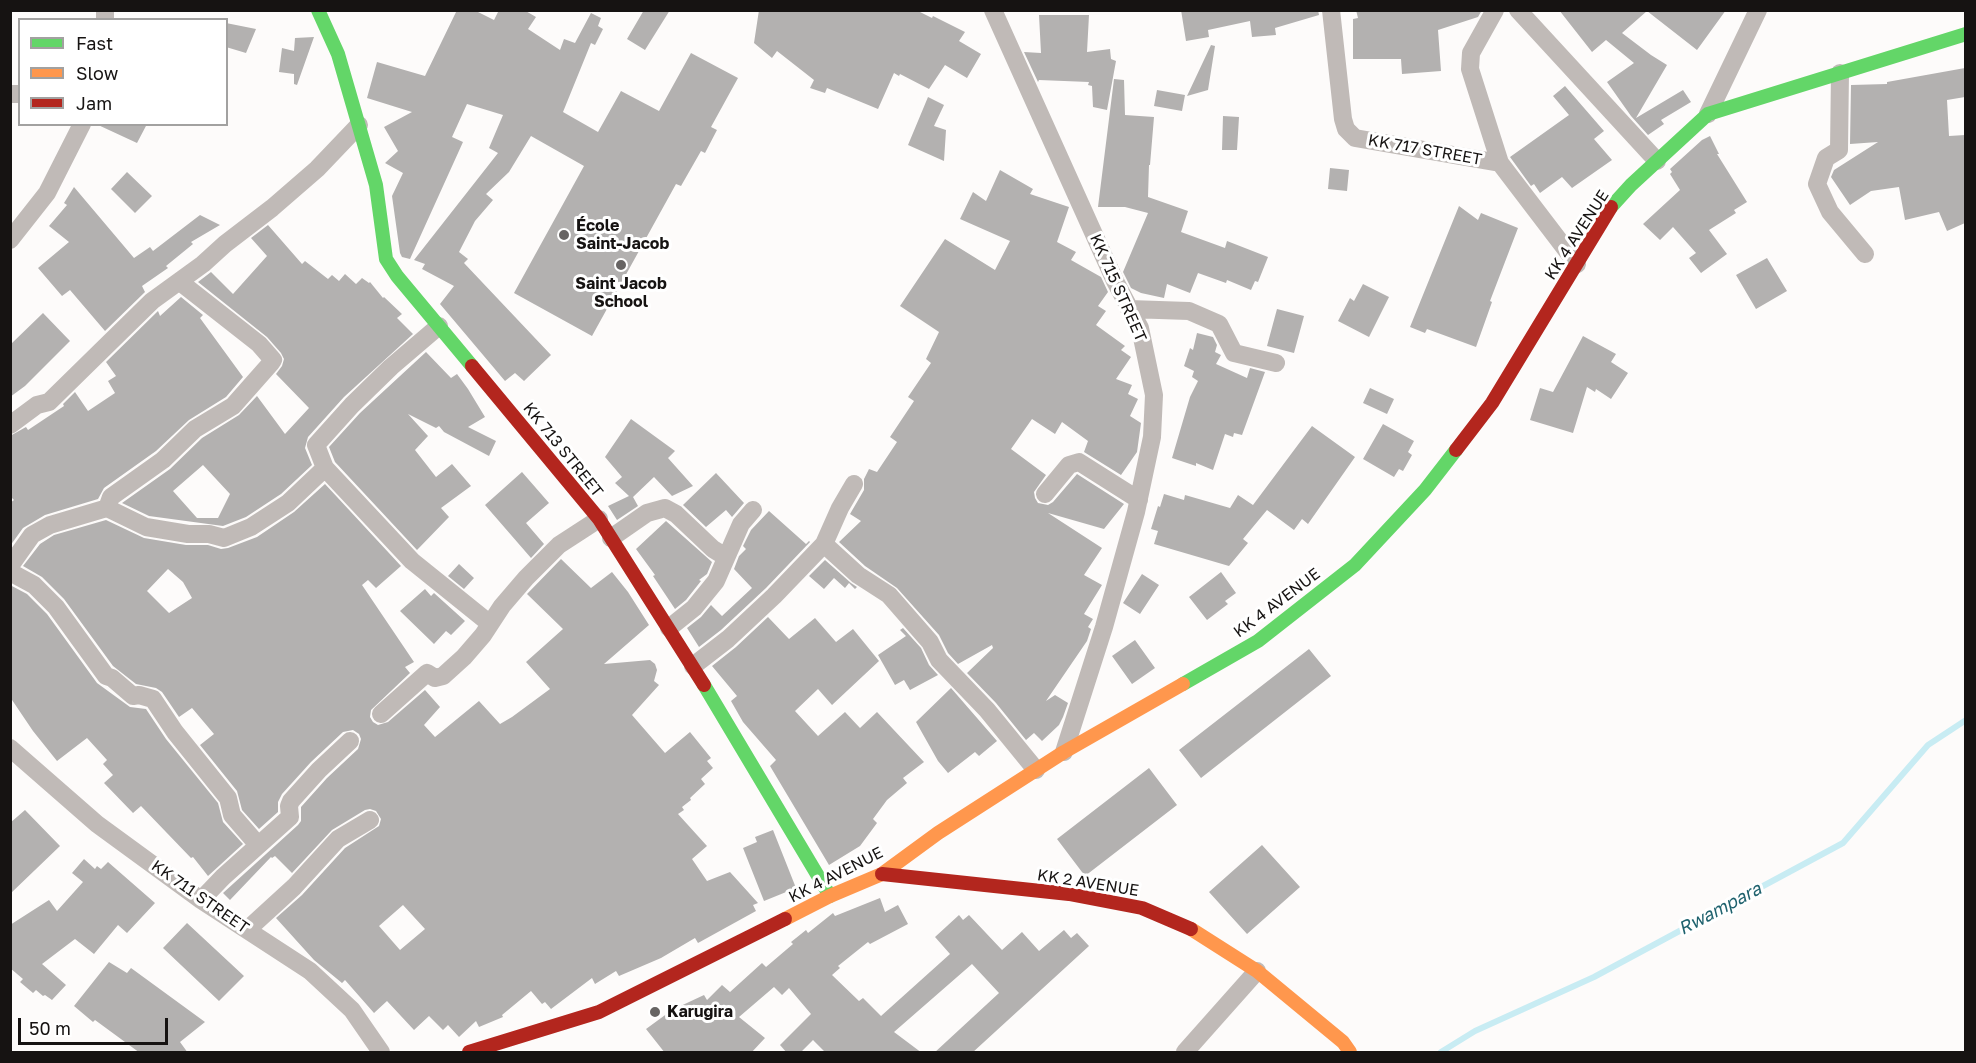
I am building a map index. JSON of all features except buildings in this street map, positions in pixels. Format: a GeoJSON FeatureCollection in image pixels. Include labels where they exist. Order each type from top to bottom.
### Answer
{"type":"FeatureCollection","features":[{"type":"Feature","properties":{"kind":"main road","name":"KK 713 STREET"},"geometry":{"type":"LineString","coordinates":[[318,10],[338,54],[376,185],[382,240],[387,259],[397,276],[599,519],[693,666],[830,896]]}},
{"type":"Feature","properties":{"kind":"main road","name":"KK 4 AVENUE"},"geometry":{"type":"LineString","coordinates":[[469,1053],[599,1012],[830,896],[882,874],[938,833],[1064,752],[1258,641],[1355,565],[1425,490],[1492,403],[1611,207],[1631,185],[1708,114],[1965,34]]}},
{"type":"Feature","properties":{"kind":"main road","name":"KK 2 AVENUE"},"geometry":{"type":"LineString","coordinates":[[882,874],[1070,894],[1142,908],[1196,931],[1257,971],[1343,1042],[1350,1053]]}},
{"type":"Feature","properties":{"kind":"street","name":"KK 715 STREET"},"geometry":{"type":"LineString","coordinates":[[993,10],[1129,309],[1140,328],[1154,395],[1152,437],[1139,500],[1104,627],[1064,752]]}},
{"type":"Feature","properties":{"kind":"street","name":"KK 717 STREET"},"geometry":{"type":"LineString","coordinates":[[1331,10],[1343,119],[1346,129],[1354,138],[1500,163],[1577,264]]}},
{"type":"Feature","properties":{"kind":"street"},"geometry":{"type":"LineString","coordinates":[[1495,10],[1472,53],[1470,69],[1500,163]]}},
{"type":"Feature","properties":{"kind":"street"},"geometry":{"type":"LineString","coordinates":[[1518,10],[1657,161]]}},
{"type":"Feature","properties":{"kind":"street"},"geometry":{"type":"LineString","coordinates":[[1708,114],[1758,10]]}},
{"type":"Feature","properties":{"kind":"street"},"geometry":{"type":"LineString","coordinates":[[1840,73],[1839,150],[1826,158],[1817,184],[1830,212],[1865,255]]}},
{"type":"Feature","properties":{"kind":"street"},"geometry":{"type":"LineString","coordinates":[[10,425],[37,405],[49,402],[152,301],[180,282],[317,170],[359,125]]}},
{"type":"Feature","properties":{"kind":"street"},"geometry":{"type":"LineString","coordinates":[[10,240],[47,192],[81,126]]}},
{"type":"Feature","properties":{"kind":"street"},"geometry":{"type":"LineString","coordinates":[[107,508],[111,497],[163,460],[195,429],[233,406],[273,360],[259,344],[180,282]]}},
{"type":"Feature","properties":{"kind":"street"},"geometry":{"type":"LineString","coordinates":[[1129,309],[1189,311],[1219,324],[1234,352],[1276,363]]}},
{"type":"Feature","properties":{"kind":"street"},"geometry":{"type":"LineString","coordinates":[[439,326],[391,367],[316,445],[325,468],[412,561],[489,623]]}},
{"type":"Feature","properties":{"kind":"street"},"geometry":{"type":"LineString","coordinates":[[1045,495],[1069,465],[1079,462],[1139,500]]}},
{"type":"Feature","properties":{"kind":"street"},"geometry":{"type":"LineString","coordinates":[[10,566],[32,535],[50,525],[107,508],[146,526],[224,538],[251,527],[280,509],[325,468]]}},
{"type":"Feature","properties":{"kind":"street"},"geometry":{"type":"LineString","coordinates":[[693,666],[728,639],[824,544],[854,484]]}},
{"type":"Feature","properties":{"kind":"street"},"geometry":{"type":"LineString","coordinates":[[611,538],[647,513],[664,508],[676,514],[713,549],[726,557]]}},
{"type":"Feature","properties":{"kind":"street"},"geometry":{"type":"LineString","coordinates":[[669,628],[694,608],[716,581],[741,525],[753,510]]}},
{"type":"Feature","properties":{"kind":"street"},"geometry":{"type":"LineString","coordinates":[[381,714],[427,673],[435,678],[443,676],[483,635],[489,623],[526,578],[559,545],[599,519]]}},
{"type":"Feature","properties":{"kind":"street"},"geometry":{"type":"LineString","coordinates":[[824,544],[858,575],[888,595],[930,642],[939,660],[987,710],[1036,770]]}},
{"type":"Feature","properties":{"kind":"street"},"geometry":{"type":"LineString","coordinates":[[10,572],[34,585],[56,607],[106,676],[112,678],[133,696],[140,695],[153,699],[175,732],[228,798],[232,815],[258,845]]}},
{"type":"Feature","properties":{"kind":"street"},"geometry":{"type":"LineString","coordinates":[[201,900],[223,877],[290,817],[291,801],[350,741]]}},
{"type":"Feature","properties":{"kind":"street","name":"KK 711 STREET"},"geometry":{"type":"LineString","coordinates":[[10,748],[98,824],[201,900],[310,971],[352,1010],[381,1053]]}},
{"type":"Feature","properties":{"kind":"street"},"geometry":{"type":"LineString","coordinates":[[247,930],[294,887],[338,839],[370,820]]}},
{"type":"Feature","properties":{"kind":"street"},"geometry":{"type":"LineString","coordinates":[[1185,1053],[1257,971]]}},
{"type":"Feature","properties":{"kind":"waterway","name":"Rwampara"},"geometry":{"type":"LineString","coordinates":[[1441,1052],[1475,1031],[1594,977],[1843,843],[1928,745],[1966,720]]}},
{"type":"Feature","properties":{"kind":"traffic: fast"},"geometry":{"type":"LineString","coordinates":[[318,10],[338,54],[376,185],[386,259],[397,276],[472,366]]}},
{"type":"Feature","properties":{"kind":"traffic: fast"},"geometry":{"type":"LineString","coordinates":[[1611,207],[1631,185],[1708,114],[1966,34]]}},
{"type":"Feature","properties":{"kind":"traffic: fast"},"geometry":{"type":"LineString","coordinates":[[1183,684],[1258,641],[1355,565],[1425,490],[1456,450]]}},
{"type":"Feature","properties":{"kind":"traffic: fast"},"geometry":{"type":"LineString","coordinates":[[704,685],[830,896]]}},
{"type":"Feature","properties":{"kind":"traffic: slow"},"geometry":{"type":"LineString","coordinates":[[785,919],[830,896],[882,874],[938,833],[1064,752],[1183,684]]}},
{"type":"Feature","properties":{"kind":"traffic: slow"},"geometry":{"type":"LineString","coordinates":[[1191,929],[1257,971],[1343,1042],[1350,1052]]}},
{"type":"Feature","properties":{"kind":"traffic: jam"},"geometry":{"type":"LineString","coordinates":[[1456,450],[1492,403],[1611,207]]}},
{"type":"Feature","properties":{"kind":"traffic: jam"},"geometry":{"type":"LineString","coordinates":[[472,366],[599,519],[704,685]]}},
{"type":"Feature","properties":{"kind":"traffic: jam"},"geometry":{"type":"LineString","coordinates":[[882,874],[1069,894],[1142,908],[1191,929]]}},
{"type":"Feature","properties":{"kind":"traffic: jam"},"geometry":{"type":"LineString","coordinates":[[469,1052],[599,1012],[785,919]]}},
{"type":"Feature","properties":{"kind":"place","name":"École Saint-Jacob"},"geometry":{"type":"Point","coordinates":[564,235]}},
{"type":"Feature","properties":{"kind":"place","name":"Saint Jacob School"},"geometry":{"type":"Point","coordinates":[621,265]}},
{"type":"Feature","properties":{"kind":"place","name":"Karugira"},"geometry":{"type":"Point","coordinates":[655,1012]}}]}
